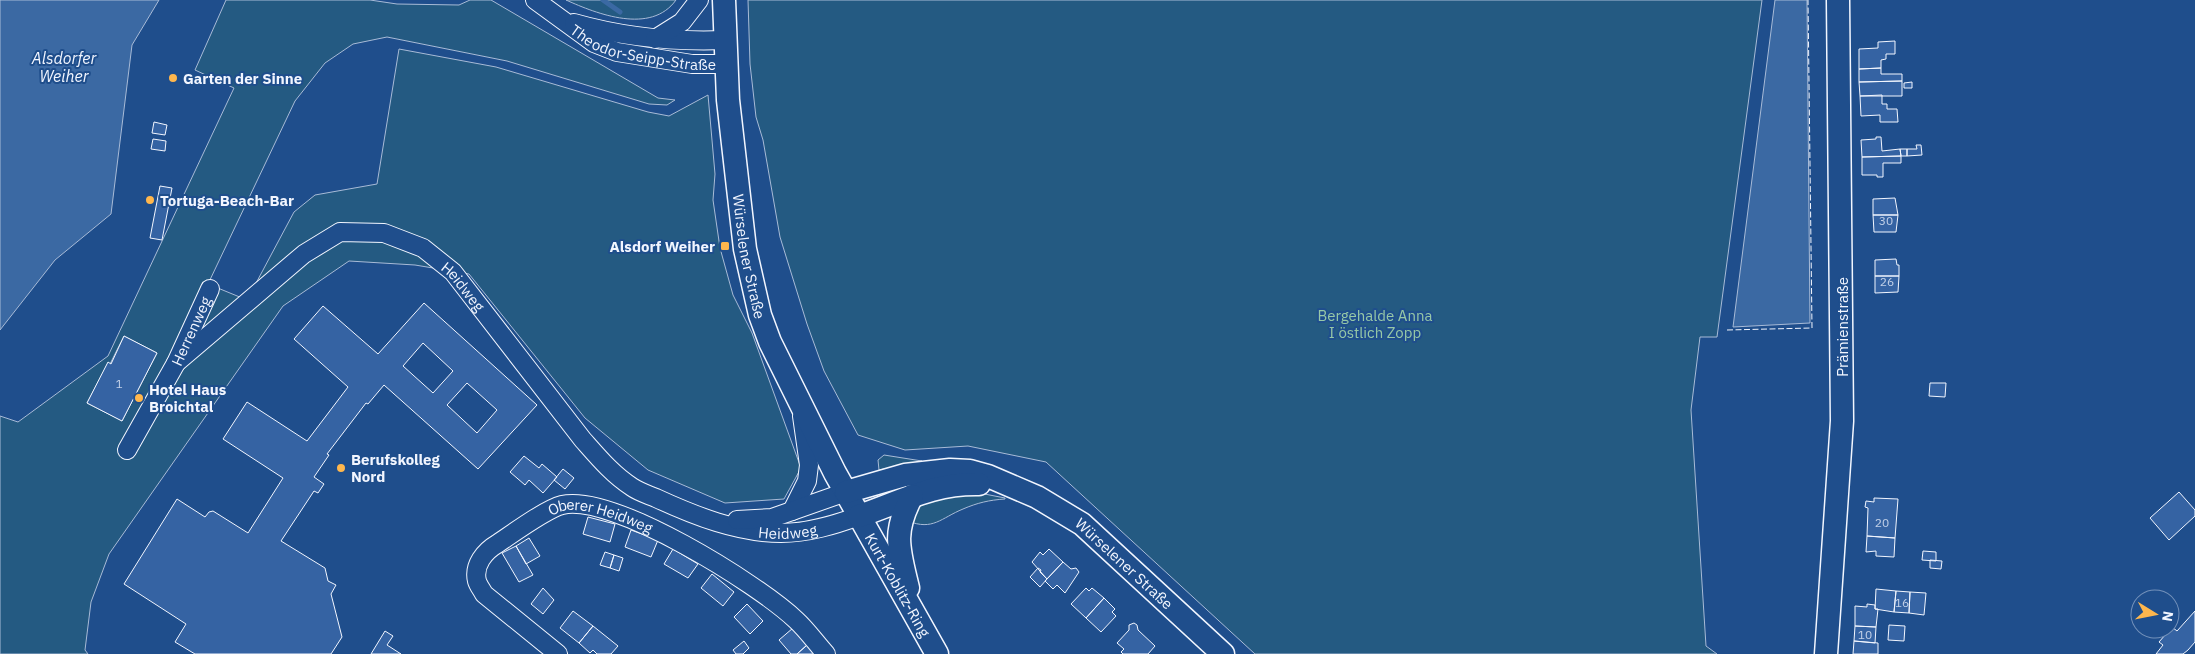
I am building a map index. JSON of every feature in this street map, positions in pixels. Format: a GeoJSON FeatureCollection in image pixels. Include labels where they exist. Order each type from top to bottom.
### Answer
{"type":"FeatureCollection","features":[{"type":"Feature","properties":{"kind":"main road","name":"Würselener Straße"},"geometry":{"type":"LineString","coordinates":[[724,0],[729,110],[751,279],[770,342],[800,405],[859,516],[888,507],[912,496],[952,485],[977,484],[1015,488]]}},
{"type":"Feature","properties":{"kind":"main road","name":"Prämienstraße"},"geometry":{"type":"LineString","coordinates":[[1826,654],[1842,421],[1838,0]]}},
{"type":"Feature","properties":{"kind":"main road","name":"Würselener Straße"},"geometry":{"type":"LineString","coordinates":[[846,492],[905,475],[950,470],[970,471],[988,476],[1037,497],[1082,524],[1223,654]]}},
{"type":"Feature","properties":{"kind":"main road"},"geometry":{"type":"LineString","coordinates":[[912,496],[900,522],[898,547],[914,614]]}},
{"type":"Feature","properties":{"kind":"main road","name":"Kurt-Koblitz-Ring"},"geometry":{"type":"LineString","coordinates":[[859,516],[937,654]]}},
{"type":"Feature","properties":{"kind":"street","name":"Theodor-Seipp-Straße"},"geometry":{"type":"LineString","coordinates":[[535,0],[594,42],[617,52],[692,64],[726,64]]}},
{"type":"Feature","properties":{"kind":"street"},"geometry":{"type":"LineString","coordinates":[[655,39],[682,22],[699,0]]}},
{"type":"Feature","properties":{"kind":"street","name":"Theodor-Seipp-Straße"},"geometry":{"type":"LineString","coordinates":[[566,21],[627,36],[655,39],[725,40]]}},
{"type":"Feature","properties":{"kind":"street","name":"Heidweg"},"geometry":{"type":"LineString","coordinates":[[176,363],[224,325],[304,254],[340,232],[384,233],[423,248],[452,272],[468,289],[583,440],[604,464],[632,488],[689,513],[755,531],[781,533],[828,527],[859,516]]}},
{"type":"Feature","properties":{"kind":"street","name":"Herrenweg"},"geometry":{"type":"LineString","coordinates":[[127,450],[176,363],[208,293],[209,310],[213,318],[224,325]]}},
{"type":"Feature","properties":{"kind":"street"},"geometry":{"type":"LineString","coordinates":[[792,511],[808,481],[809,465],[800,405]]}},
{"type":"Feature","properties":{"kind":"street","name":"Heidweg"},"geometry":{"type":"LineString","coordinates":[[714,521],[772,518],[846,492]]}},
{"type":"Feature","properties":{"kind":"street","name":"Oberer Heidweg"},"geometry":{"type":"LineString","coordinates":[[558,654],[484,594],[477,581],[478,567],[486,551],[527,524],[561,506],[582,503],[610,510],[701,554],[751,584],[796,620],[826,654]]}},
{"type":"Feature","properties":{"kind":"green space"},"geometry":{"type":"Polygon","coordinates":[[[226,0],[370,0],[397,4],[459,5],[470,0],[491,0],[658,98],[675,100],[667,105],[649,104],[507,61],[387,37],[353,44],[325,63],[295,101],[208,284],[247,300],[294,212],[315,195],[377,184],[399,49],[496,67],[648,112],[669,116],[708,95],[715,174],[713,200],[720,248],[733,295],[752,333],[801,468],[784,499],[725,503],[648,470],[585,418],[469,274],[415,265],[349,261],[283,306],[109,554],[91,602],[85,650],[88,654],[0,654],[0,416],[18,422],[108,356],[234,88],[195,70],[226,0]],[[124,336],[87,403],[122,421],[157,353],[124,336]]]}},
{"type":"Feature","properties":{"kind":"green space"},"geometry":{"type":"Polygon","coordinates":[[[566,0],[676,0],[665,11],[653,17],[638,19],[608,15],[566,0]]]}},
{"type":"Feature","properties":{"kind":"green space","name":"Bergehalde Anna I östlich Zopp"},"geometry":{"type":"Polygon","coordinates":[[[748,0],[1762,0],[1717,337],[1700,337],[1691,410],[1706,646],[1717,654],[1255,654],[1046,462],[968,446],[905,450],[858,435],[824,371],[780,237],[763,140],[756,117],[750,64],[748,0]]]}},
{"type":"Feature","properties":{"kind":"green space"},"geometry":{"type":"Polygon","coordinates":[[[884,455],[922,461],[879,470],[878,460],[884,455]]]}},
{"type":"Feature","properties":{"kind":"green space"},"geometry":{"type":"Polygon","coordinates":[[[964,490],[1005,499],[973,505],[931,524],[924,525],[908,521],[921,503],[964,490]]]}},
{"type":"Feature","properties":{"kind":"water","name":"Alsdorfer Weiher"},"geometry":{"type":"Polygon","coordinates":[[[0,0],[159,0],[132,45],[111,214],[55,260],[0,330],[0,0]]]}},
{"type":"Feature","properties":{"kind":"water"},"geometry":{"type":"Polygon","coordinates":[[[1775,0],[1807,0],[1810,323],[1733,327],[1775,0]]]}},
{"type":"Feature","properties":{"kind":"building"},"geometry":{"type":"Polygon","coordinates":[[[1895,41],[1895,54],[1886,54],[1886,59],[1881,60],[1881,68],[1859,69],[1859,49],[1878,48],[1878,42],[1895,41]]]}},
{"type":"Feature","properties":{"kind":"building"},"geometry":{"type":"Polygon","coordinates":[[[1881,68],[1881,74],[1902,74],[1902,81],[1859,82],[1859,69],[1881,68]]]}},
{"type":"Feature","properties":{"kind":"building"},"geometry":{"type":"Polygon","coordinates":[[[1902,81],[1902,96],[1860,96],[1859,82],[1902,81]]]}},
{"type":"Feature","properties":{"kind":"building"},"geometry":{"type":"Polygon","coordinates":[[[1912,82],[1912,88],[1904,88],[1904,83],[1912,82]]]}},
{"type":"Feature","properties":{"kind":"building"},"geometry":{"type":"Polygon","coordinates":[[[1882,95],[1882,104],[1887,104],[1887,109],[1897,109],[1898,122],[1880,122],[1880,115],[1861,116],[1860,96],[1882,95]]]}},
{"type":"Feature","properties":{"kind":"building"},"geometry":{"type":"Polygon","coordinates":[[[154,122],[167,125],[165,135],[152,133],[154,122]]]}},
{"type":"Feature","properties":{"kind":"building"},"geometry":{"type":"Polygon","coordinates":[[[1876,137],[1881,137],[1882,151],[1900,149],[1901,156],[1862,157],[1861,140],[1876,139],[1876,137]]]}},
{"type":"Feature","properties":{"kind":"building"},"geometry":{"type":"Polygon","coordinates":[[[153,139],[166,141],[165,151],[151,149],[153,139]]]}},
{"type":"Feature","properties":{"kind":"building"},"geometry":{"type":"Polygon","coordinates":[[[1916,145],[1921,145],[1922,155],[1907,156],[1907,149],[1917,149],[1916,145]]]}},
{"type":"Feature","properties":{"kind":"building"},"geometry":{"type":"Polygon","coordinates":[[[1900,149],[1907,149],[1907,156],[1901,156],[1900,149]]]}},
{"type":"Feature","properties":{"kind":"building"},"geometry":{"type":"Polygon","coordinates":[[[1901,156],[1901,163],[1883,163],[1883,177],[1862,175],[1862,157],[1901,156]]]}},
{"type":"Feature","properties":{"kind":"building"},"geometry":{"type":"Polygon","coordinates":[[[160,186],[172,188],[162,240],[150,238],[160,186]]]}},
{"type":"Feature","properties":{"kind":"building"},"geometry":{"type":"Polygon","coordinates":[[[1895,198],[1898,215],[1873,215],[1873,199],[1895,198]]]}},
{"type":"Feature","properties":{"kind":"building"},"geometry":{"type":"Polygon","coordinates":[[[1873,215],[1898,215],[1896,232],[1874,232],[1873,215]]]}},
{"type":"Feature","properties":{"kind":"building"},"geometry":{"type":"Polygon","coordinates":[[[1896,259],[1897,265],[1899,265],[1899,276],[1875,276],[1875,260],[1896,259]]]}},
{"type":"Feature","properties":{"kind":"building"},"geometry":{"type":"Polygon","coordinates":[[[1875,276],[1899,276],[1898,292],[1875,293],[1875,276]]]}},
{"type":"Feature","properties":{"kind":"building"},"geometry":{"type":"Polygon","coordinates":[[[424,303],[537,405],[478,469],[384,385],[368,404],[366,403],[327,454],[329,455],[314,477],[324,484],[318,493],[314,491],[281,541],[325,568],[328,581],[336,585],[331,594],[342,637],[331,654],[195,654],[175,642],[186,624],[124,584],[177,499],[205,517],[209,512],[213,511],[248,533],[283,478],[223,439],[247,402],[307,441],[348,387],[294,339],[323,306],[378,354],[424,303]],[[423,343],[403,366],[433,393],[453,371],[423,343]],[[467,383],[447,405],[477,433],[497,410],[467,383]]]}},
{"type":"Feature","properties":{"kind":"building"},"geometry":{"type":"Polygon","coordinates":[[[124,336],[157,353],[122,421],[87,403],[108,362],[111,364],[124,336]]]}},
{"type":"Feature","properties":{"kind":"building"},"geometry":{"type":"Polygon","coordinates":[[[1930,383],[1946,383],[1945,397],[1929,396],[1930,383]]]}},
{"type":"Feature","properties":{"kind":"building"},"geometry":{"type":"Polygon","coordinates":[[[524,456],[539,468],[542,464],[557,477],[543,493],[529,480],[525,485],[510,472],[524,456]]]}},
{"type":"Feature","properties":{"kind":"building"},"geometry":{"type":"Polygon","coordinates":[[[563,469],[574,478],[565,489],[554,480],[563,469]]]}},
{"type":"Feature","properties":{"kind":"building"},"geometry":{"type":"Polygon","coordinates":[[[2179,492],[2195,510],[2195,516],[2169,540],[2150,518],[2179,492]]]}},
{"type":"Feature","properties":{"kind":"building"},"geometry":{"type":"Polygon","coordinates":[[[1874,498],[1898,499],[1895,538],[1867,536],[1868,508],[1865,507],[1866,501],[1874,502],[1874,498]]]}},
{"type":"Feature","properties":{"kind":"building"},"geometry":{"type":"Polygon","coordinates":[[[588,517],[615,524],[610,542],[583,534],[588,517]]]}},
{"type":"Feature","properties":{"kind":"building"},"geometry":{"type":"Polygon","coordinates":[[[631,530],[658,540],[651,557],[625,547],[631,530]]]}},
{"type":"Feature","properties":{"kind":"building"},"geometry":{"type":"Polygon","coordinates":[[[1867,536],[1895,538],[1894,557],[1876,556],[1876,551],[1866,552],[1867,536]]]}},
{"type":"Feature","properties":{"kind":"building"},"geometry":{"type":"Polygon","coordinates":[[[529,538],[540,556],[526,564],[516,546],[529,538]]]}},
{"type":"Feature","properties":{"kind":"building"},"geometry":{"type":"Polygon","coordinates":[[[516,546],[533,575],[519,582],[502,553],[516,546]]]}},
{"type":"Feature","properties":{"kind":"building"},"geometry":{"type":"Polygon","coordinates":[[[673,549],[698,564],[688,578],[664,564],[673,549]]]}},
{"type":"Feature","properties":{"kind":"building"},"geometry":{"type":"Polygon","coordinates":[[[1049,549],[1063,562],[1047,579],[1032,562],[1040,552],[1043,555],[1049,549]]]}},
{"type":"Feature","properties":{"kind":"building"},"geometry":{"type":"Polygon","coordinates":[[[1923,551],[1936,552],[1936,561],[1922,560],[1923,551]]]}},
{"type":"Feature","properties":{"kind":"building"},"geometry":{"type":"Polygon","coordinates":[[[605,552],[614,555],[610,568],[600,565],[605,552]]]}},
{"type":"Feature","properties":{"kind":"building"},"geometry":{"type":"Polygon","coordinates":[[[614,555],[623,558],[619,571],[610,568],[614,555]]]}},
{"type":"Feature","properties":{"kind":"building"},"geometry":{"type":"Polygon","coordinates":[[[1930,560],[1942,561],[1941,569],[1930,568],[1930,560]]]}},
{"type":"Feature","properties":{"kind":"building"},"geometry":{"type":"Polygon","coordinates":[[[1063,562],[1071,569],[1076,568],[1079,572],[1065,593],[1057,585],[1053,589],[1045,581],[1063,562]]]}},
{"type":"Feature","properties":{"kind":"building"},"geometry":{"type":"Polygon","coordinates":[[[1038,568],[1047,579],[1040,587],[1030,577],[1038,568]]]}},
{"type":"Feature","properties":{"kind":"building"},"geometry":{"type":"Polygon","coordinates":[[[712,574],[734,592],[723,606],[701,588],[712,574]]]}},
{"type":"Feature","properties":{"kind":"building"},"geometry":{"type":"Polygon","coordinates":[[[543,588],[554,600],[543,614],[531,604],[543,588]]]}},
{"type":"Feature","properties":{"kind":"building"},"geometry":{"type":"Polygon","coordinates":[[[1086,588],[1089,591],[1092,588],[1104,598],[1086,618],[1071,604],[1086,588]]]}},
{"type":"Feature","properties":{"kind":"building"},"geometry":{"type":"Polygon","coordinates":[[[1876,589],[1896,591],[1894,612],[1875,609],[1876,589]]]}},
{"type":"Feature","properties":{"kind":"building"},"geometry":{"type":"Polygon","coordinates":[[[1896,591],[1910,592],[1909,613],[1894,612],[1896,591]]]}},
{"type":"Feature","properties":{"kind":"building"},"geometry":{"type":"Polygon","coordinates":[[[1910,592],[1926,593],[1924,615],[1909,613],[1910,592]]]}},
{"type":"Feature","properties":{"kind":"building"},"geometry":{"type":"Polygon","coordinates":[[[1104,598],[1115,609],[1112,612],[1116,616],[1101,632],[1086,618],[1104,598]]]}},
{"type":"Feature","properties":{"kind":"building"},"geometry":{"type":"Polygon","coordinates":[[[747,604],[763,621],[750,634],[734,617],[747,604]]]}},
{"type":"Feature","properties":{"kind":"building"},"geometry":{"type":"Polygon","coordinates":[[[1867,604],[1875,605],[1875,609],[1878,609],[1876,627],[1855,626],[1855,606],[1867,607],[1867,604]]]}},
{"type":"Feature","properties":{"kind":"building"},"geometry":{"type":"Polygon","coordinates":[[[573,611],[593,626],[579,643],[560,628],[573,611]]]}},
{"type":"Feature","properties":{"kind":"building"},"geometry":{"type":"Polygon","coordinates":[[[2195,611],[2195,642],[2188,650],[2183,654],[2156,654],[2163,645],[2159,642],[2162,639],[2180,639],[2180,628],[2195,611]]]}},
{"type":"Feature","properties":{"kind":"building"},"geometry":{"type":"Polygon","coordinates":[[[1134,623],[1137,625],[1138,630],[1155,646],[1148,654],[1123,654],[1121,652],[1124,649],[1117,643],[1129,630],[1129,625],[1134,623]]]}},
{"type":"Feature","properties":{"kind":"building"},"geometry":{"type":"Polygon","coordinates":[[[1889,625],[1905,626],[1904,641],[1888,640],[1889,625]]]}},
{"type":"Feature","properties":{"kind":"building"},"geometry":{"type":"Polygon","coordinates":[[[593,626],[618,646],[611,654],[597,654],[593,650],[590,653],[579,643],[593,626]]]}},
{"type":"Feature","properties":{"kind":"building"},"geometry":{"type":"Polygon","coordinates":[[[1855,626],[1876,627],[1875,643],[1854,641],[1855,626]]]}},
{"type":"Feature","properties":{"kind":"building"},"geometry":{"type":"Polygon","coordinates":[[[793,628],[807,645],[797,654],[791,654],[779,640],[793,628]]]}},
{"type":"Feature","properties":{"kind":"building"},"geometry":{"type":"Polygon","coordinates":[[[385,631],[393,636],[387,645],[401,654],[371,654],[385,631]]]}},
{"type":"Feature","properties":{"kind":"building"},"geometry":{"type":"Polygon","coordinates":[[[744,641],[749,648],[743,654],[736,654],[733,650],[744,641]]]}},
{"type":"Feature","properties":{"kind":"building"},"geometry":{"type":"Polygon","coordinates":[[[1854,641],[1878,643],[1878,654],[1853,654],[1854,641]]]}},
{"type":"Feature","properties":{"kind":"building"},"geometry":{"type":"Polygon","coordinates":[[[807,645],[815,654],[797,654],[807,645]]]}},
{"type":"Feature","properties":{"kind":"waterway"},"geometry":{"type":"LineString","coordinates":[[603,0],[620,12]]}},
{"type":"Feature","properties":{"kind":"fence"},"geometry":{"type":"LineString","coordinates":[[1727,330],[1812,328],[1808,0]]}},
{"type":"Feature","properties":{"kind":"place","name":"Garten der Sinne"},"geometry":{"type":"Point","coordinates":[173,78]}},
{"type":"Feature","properties":{"kind":"place","name":"Tortuga-Beach-Bar"},"geometry":{"type":"Point","coordinates":[150,200]}},
{"type":"Feature","properties":{"kind":"place","name":"Alsdorf Weiher"},"geometry":{"type":"Point","coordinates":[725,246]}},
{"type":"Feature","properties":{"kind":"place","name":"Hotel Haus Broichtal"},"geometry":{"type":"Point","coordinates":[139,398]}},
{"type":"Feature","properties":{"kind":"place","name":"Berufskolleg Nord"},"geometry":{"type":"Point","coordinates":[341,468]}}]}
